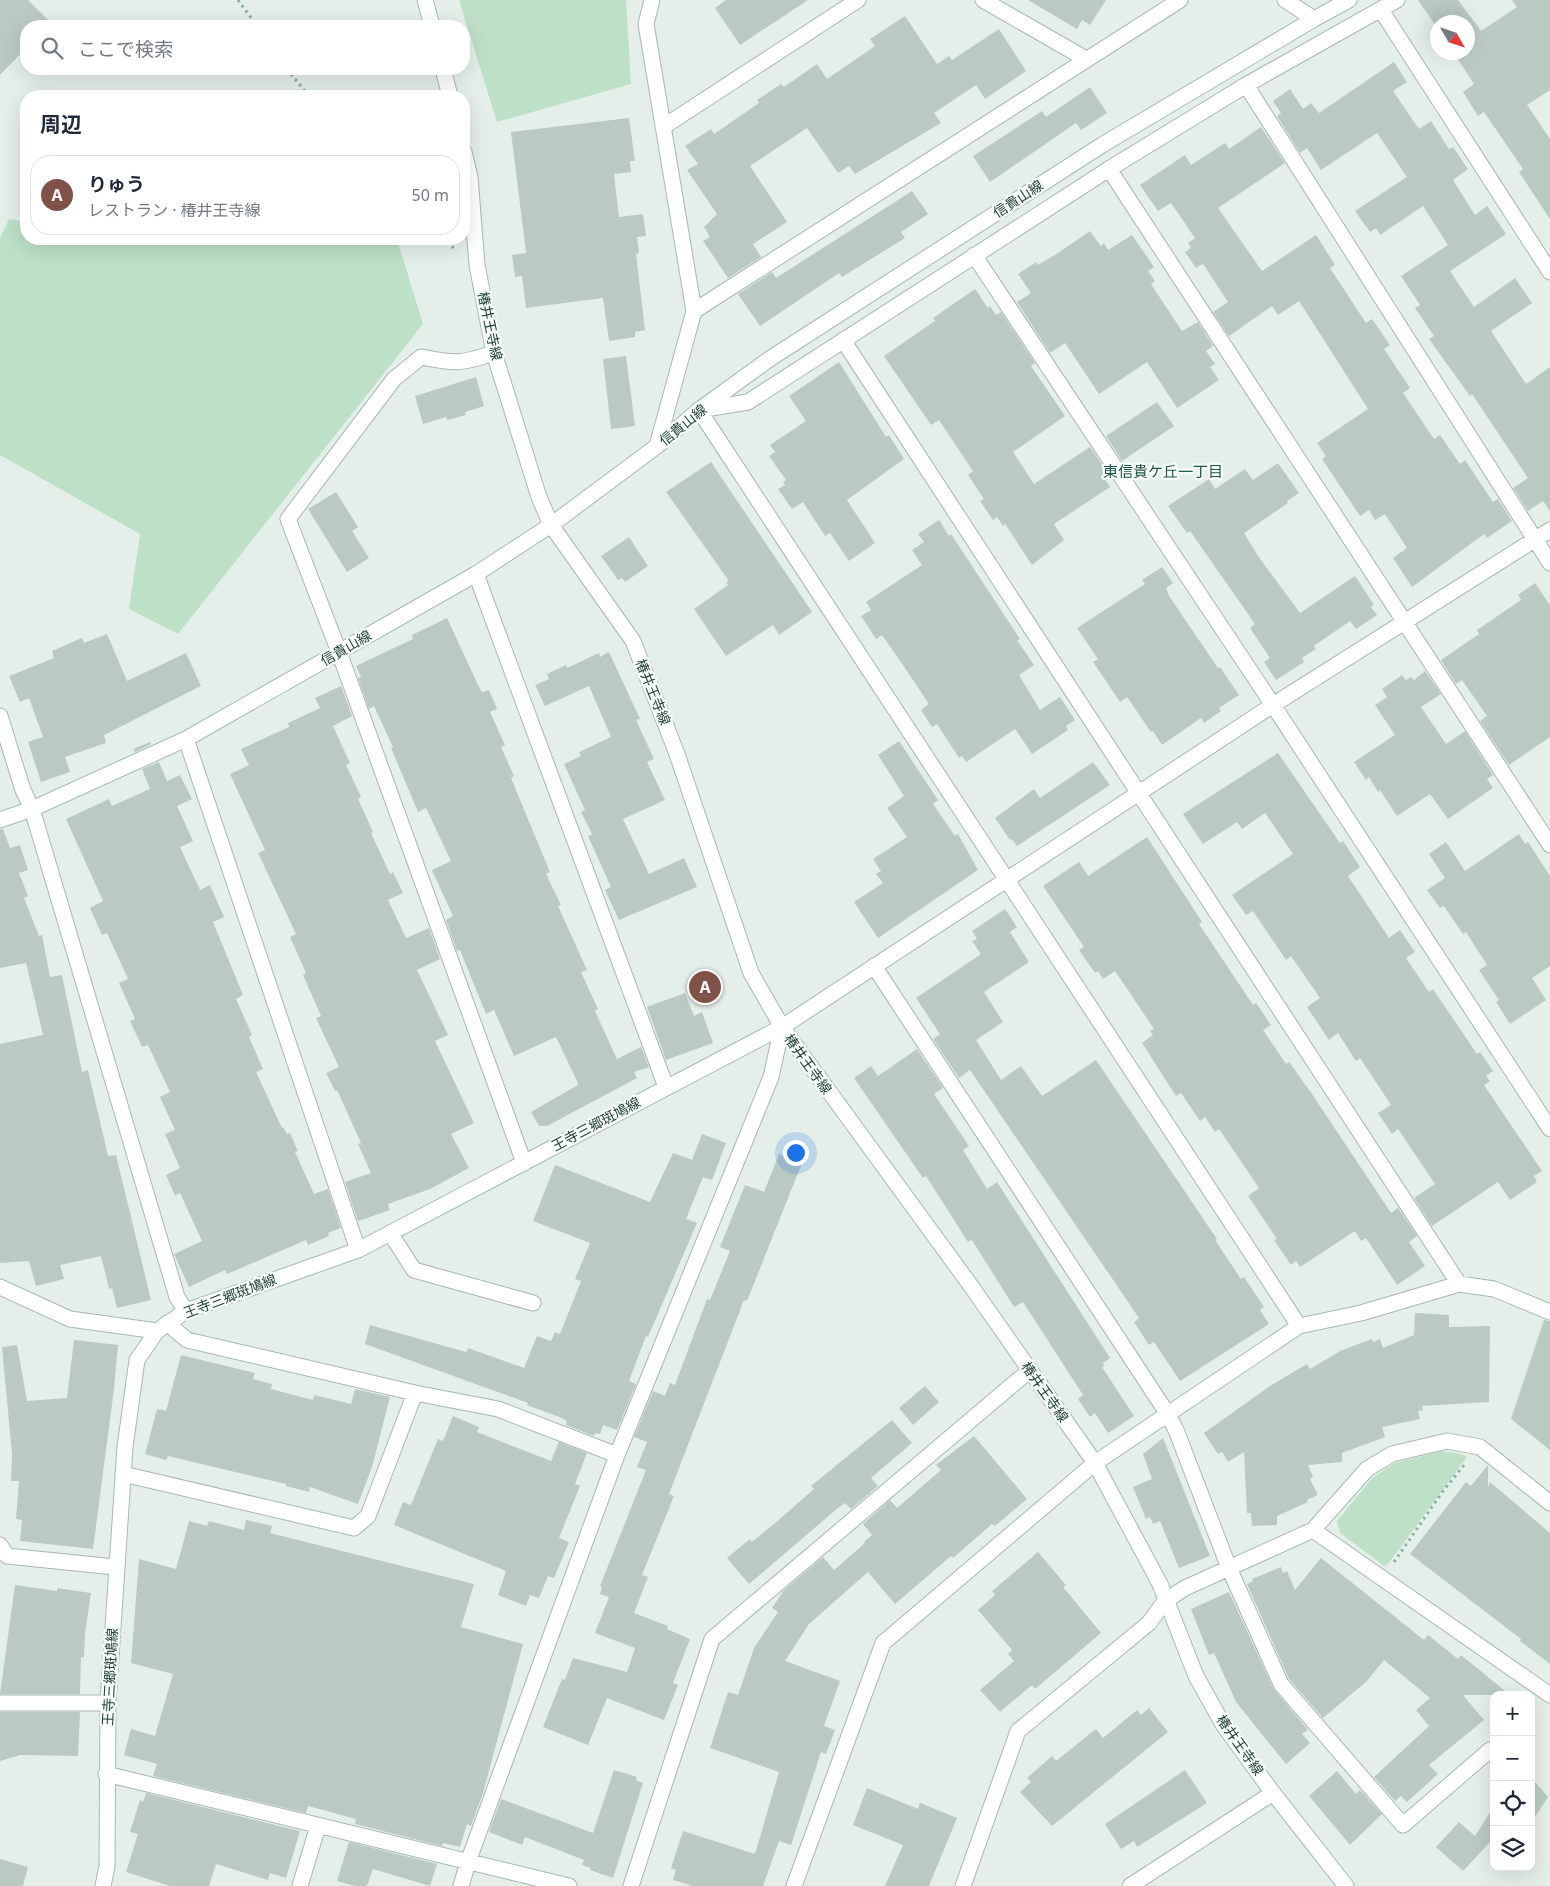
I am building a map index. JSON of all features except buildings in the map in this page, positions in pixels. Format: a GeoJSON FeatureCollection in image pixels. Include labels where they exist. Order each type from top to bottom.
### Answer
{"type":"FeatureCollection","features":[{"type":"Feature","properties":{"kind":"street"},"geometry":{"type":"LineString","coordinates":[[425,0],[430,20]]}},
{"type":"Feature","properties":{"kind":"street"},"geometry":{"type":"LineString","coordinates":[[652,0],[646,24],[694,311],[657,446]]}},
{"type":"Feature","properties":{"kind":"street"},"geometry":{"type":"LineString","coordinates":[[663,127],[858,0]]}},
{"type":"Feature","properties":{"kind":"street"},"geometry":{"type":"LineString","coordinates":[[983,0],[1086,59]]}},
{"type":"Feature","properties":{"kind":"street"},"geometry":{"type":"LineString","coordinates":[[694,311],[1180,0]]}},
{"type":"Feature","properties":{"kind":"street"},"geometry":{"type":"LineString","coordinates":[[1285,0],[1314,19]]}},
{"type":"Feature","properties":{"kind":"street","name":"信貴山線"},"geometry":{"type":"LineString","coordinates":[[0,820],[32,809],[186,739],[476,574],[551,525],[657,446],[699,410],[771,358],[1102,145],[1349,0]]}},
{"type":"Feature","properties":{"kind":"street"},"geometry":{"type":"LineString","coordinates":[[1299,1326],[699,410],[748,402],[1109,169],[1246,85],[1397,0]]}},
{"type":"Feature","properties":{"kind":"street"},"geometry":{"type":"LineString","coordinates":[[1380,10],[1550,272]]}},
{"type":"Feature","properties":{"kind":"street"},"geometry":{"type":"LineString","coordinates":[[445,75],[448,90]]}},
{"type":"Feature","properties":{"kind":"street"},"geometry":{"type":"LineString","coordinates":[[1246,85],[1550,563]]}},
{"type":"Feature","properties":{"kind":"street"},"geometry":{"type":"LineString","coordinates":[[1109,169],[1550,845]]}},
{"type":"Feature","properties":{"kind":"street","name":"椿井王寺線"},"geometry":{"type":"LineString","coordinates":[[470,177],[477,264],[494,353],[539,497],[551,525],[633,641],[677,754],[751,973],[782,1027],[1095,1463],[1160,1584],[1165,1602],[1196,1676],[1224,1726],[1273,1793],[1346,1886]]}},
{"type":"Feature","properties":{"kind":"street"},"geometry":{"type":"LineString","coordinates":[[974,255],[1273,705],[1550,1130]]}},
{"type":"Feature","properties":{"kind":"street"},"geometry":{"type":"LineString","coordinates":[[843,340],[1459,1284]]}},
{"type":"Feature","properties":{"kind":"street"},"geometry":{"type":"LineString","coordinates":[[494,353],[465,363],[453,363],[421,357],[394,379],[288,519],[339,652],[524,1163]]}},
{"type":"Feature","properties":{"kind":"street","name":"王寺三郷斑鳩線"},"geometry":{"type":"LineString","coordinates":[[103,1886],[106,1866],[108,1703],[115,1568],[123,1474],[137,1360],[162,1327],[186,1310],[358,1250],[782,1027],[1273,705],[1550,530]]}},
{"type":"Feature","properties":{"kind":"street"},"geometry":{"type":"LineString","coordinates":[[476,574],[666,1087]]}},
{"type":"Feature","properties":{"kind":"street"},"geometry":{"type":"LineString","coordinates":[[0,716],[23,790],[32,809],[177,1297],[186,1310]]}},
{"type":"Feature","properties":{"kind":"street"},"geometry":{"type":"LineString","coordinates":[[186,739],[358,1250]]}},
{"type":"Feature","properties":{"kind":"street"},"geometry":{"type":"LineString","coordinates":[[874,966],[1167,1413],[1176,1430],[1229,1568],[1280,1684],[1403,1825],[1490,1750]]}},
{"type":"Feature","properties":{"kind":"street"},"geometry":{"type":"LineString","coordinates":[[461,1886],[468,1862],[617,1455],[771,1077],[782,1027]]}},
{"type":"Feature","properties":{"kind":"street"},"geometry":{"type":"LineString","coordinates":[[390,1233],[414,1270],[533,1303]]}},
{"type":"Feature","properties":{"kind":"street"},"geometry":{"type":"LineString","coordinates":[[794,1886],[883,1643],[1095,1463],[1299,1326],[1361,1313],[1459,1284],[1494,1289],[1550,1312]]}},
{"type":"Feature","properties":{"kind":"street"},"geometry":{"type":"LineString","coordinates":[[0,1287],[70,1319],[162,1327],[187,1340],[415,1393],[498,1409],[617,1455]]}},
{"type":"Feature","properties":{"kind":"street"},"geometry":{"type":"LineString","coordinates":[[631,1886],[712,1639],[1030,1370]]}},
{"type":"Feature","properties":{"kind":"street"},"geometry":{"type":"LineString","coordinates":[[123,1474],[354,1528],[368,1516],[415,1393]]}},
{"type":"Feature","properties":{"kind":"street"},"geometry":{"type":"LineString","coordinates":[[963,1886],[1018,1731],[1149,1623],[1165,1602],[1185,1588],[1313,1530],[1367,1469],[1392,1454],[1447,1442],[1480,1447],[1550,1503]]}},
{"type":"Feature","properties":{"kind":"street"},"geometry":{"type":"LineString","coordinates":[[1313,1530],[1550,1695]]}},
{"type":"Feature","properties":{"kind":"street"},"geometry":{"type":"LineString","coordinates":[[0,1545],[7,1556],[115,1568]]}},
{"type":"Feature","properties":{"kind":"street"},"geometry":{"type":"LineString","coordinates":[[0,1703],[108,1703]]}},
{"type":"Feature","properties":{"kind":"street"},"geometry":{"type":"LineString","coordinates":[[106,1774],[568,1886]]}},
{"type":"Feature","properties":{"kind":"street"},"geometry":{"type":"LineString","coordinates":[[1130,1886],[1273,1793]]}},
{"type":"Feature","properties":{"kind":"street"},"geometry":{"type":"LineString","coordinates":[[300,1886],[318,1826]]}},
{"type":"Feature","properties":{"kind":"path"},"geometry":{"type":"LineString","coordinates":[[238,0],[253,20]]}},
{"type":"Feature","properties":{"kind":"path"},"geometry":{"type":"LineString","coordinates":[[293,75],[304,90]]}},
{"type":"Feature","properties":{"kind":"path"},"geometry":{"type":"LineString","coordinates":[[1399,1554],[1443,1492],[1480,1447]]}},
{"type":"Feature","properties":{"kind":"green space"},"geometry":{"type":"Polygon","coordinates":[[[459,0],[626,0],[631,84],[497,122],[470,35],[470,20],[465,20],[459,0]]]}},
{"type":"Feature","properties":{"kind":"green space"},"geometry":{"type":"Polygon","coordinates":[[[9,219],[20,221],[20,245],[399,245],[423,324],[178,634],[129,609],[140,534],[0,455],[0,238],[9,219]]]}},
{"type":"Feature","properties":{"kind":"green space"},"geometry":{"type":"Polygon","coordinates":[[[1442,1451],[1461,1454],[1467,1457],[1388,1564],[1384,1566],[1340,1533],[1337,1521],[1373,1477],[1395,1463],[1442,1451]]]}},
{"type":"Feature","properties":{"kind":"place","name":"りゅう"},"geometry":{"type":"Point","coordinates":[705,987]}},
{"type":"Feature","properties":{"kind":"district","name":"東信貴ケ丘一丁目"},"geometry":{"type":"Point","coordinates":[1163,472]}}]}
